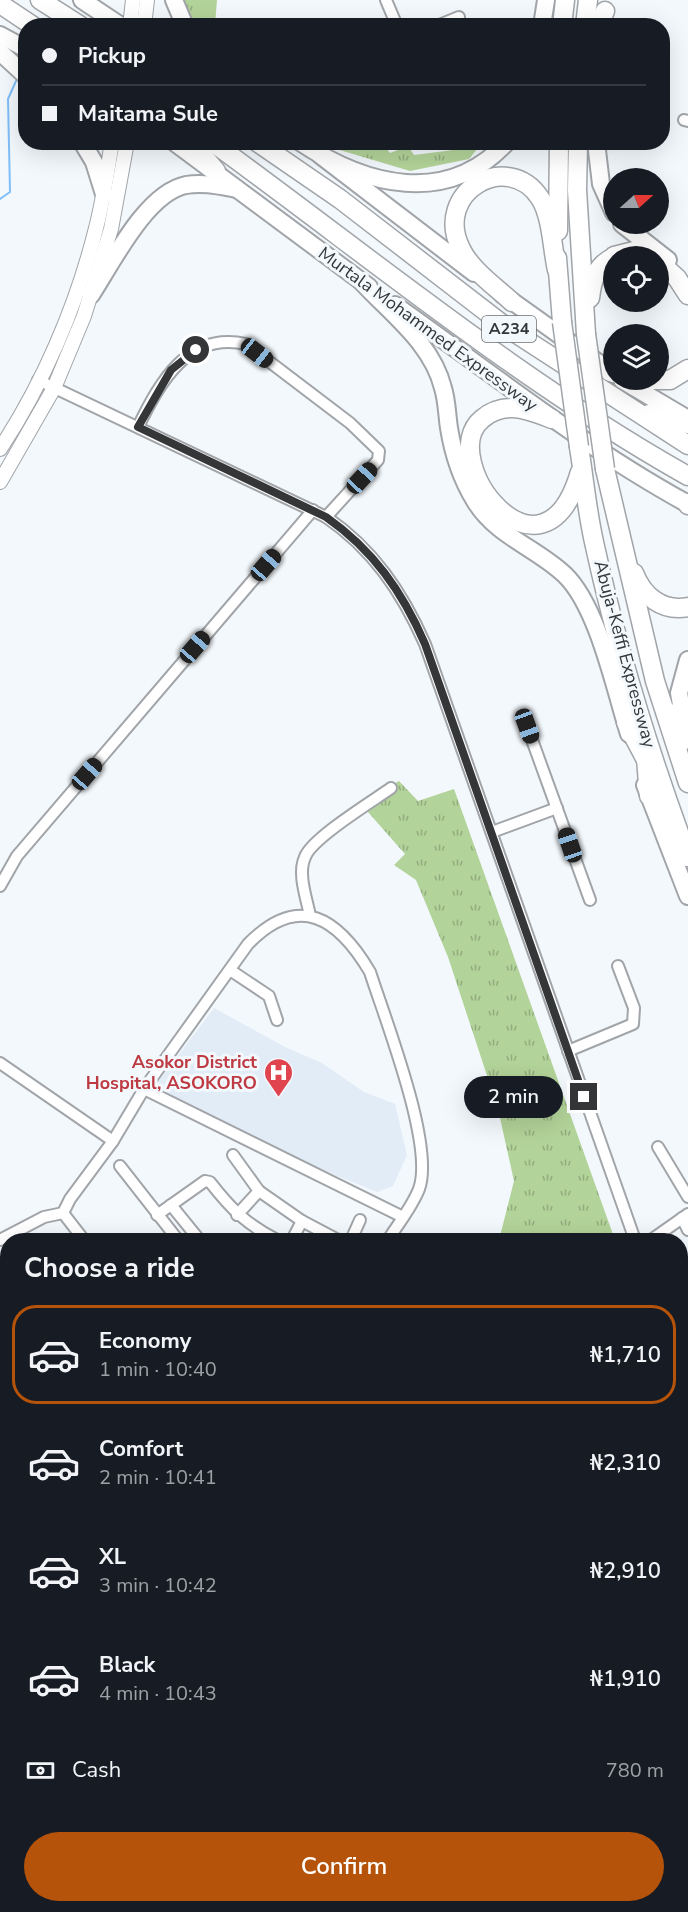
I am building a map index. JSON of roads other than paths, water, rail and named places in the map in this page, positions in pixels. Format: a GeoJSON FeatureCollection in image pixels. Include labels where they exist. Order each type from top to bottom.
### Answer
{"type":"FeatureCollection","features":[{"type":"Feature","properties":{"kind":"highway"},"geometry":{"type":"LineString","coordinates":[[40,0],[68,18]]}},
{"type":"Feature","properties":{"kind":"highway"},"geometry":{"type":"LineString","coordinates":[[64,0],[82,18]]}},
{"type":"Feature","properties":{"kind":"highway"},"geometry":{"type":"LineString","coordinates":[[82,0],[129,16]]}},
{"type":"Feature","properties":{"kind":"highway"},"geometry":{"type":"LineString","coordinates":[[174,0],[182,18]]}},
{"type":"Feature","properties":{"kind":"highway"},"geometry":{"type":"LineString","coordinates":[[543,18],[546,0]]}},
{"type":"Feature","properties":{"kind":"highway"},"geometry":{"type":"LineString","coordinates":[[559,0],[561,18]]}},
{"type":"Feature","properties":{"kind":"highway"},"geometry":{"type":"LineString","coordinates":[[563,18],[565,0]]}},
{"type":"Feature","properties":{"kind":"highway"},"geometry":{"type":"LineString","coordinates":[[586,18],[588,0]]}},
{"type":"Feature","properties":{"kind":"highway"},"geometry":{"type":"LineString","coordinates":[[0,4],[21,18]]}},
{"type":"Feature","properties":{"kind":"highway"},"geometry":{"type":"LineString","coordinates":[[0,35],[18,45]]}},
{"type":"Feature","properties":{"kind":"highway"},"geometry":{"type":"LineString","coordinates":[[0,52],[18,69]]}},
{"type":"Feature","properties":{"kind":"highway"},"geometry":{"type":"LineString","coordinates":[[87,150],[94,162],[104,194]]}},
{"type":"Feature","properties":{"kind":"highway","name":"Murtala Mohammed Expressway"},"geometry":{"type":"LineString","coordinates":[[186,150],[361,281],[552,418],[647,481],[688,504]]}},
{"type":"Feature","properties":{"kind":"highway"},"geometry":{"type":"LineString","coordinates":[[198,150],[216,171]]}},
{"type":"Feature","properties":{"kind":"highway","name":"Murtala Mohammed Expressway"},"geometry":{"type":"LineString","coordinates":[[222,150],[541,385],[627,442],[688,476]]}},
{"type":"Feature","properties":{"kind":"highway","name":"A234"},"geometry":{"type":"LineString","coordinates":[[269,150],[340,199],[506,327],[688,445]]}},
{"type":"Feature","properties":{"kind":"highway"},"geometry":{"type":"LineString","coordinates":[[312,150],[512,302],[603,366]]}},
{"type":"Feature","properties":{"kind":"highway"},"geometry":{"type":"LineString","coordinates":[[320,155],[372,177],[420,186],[452,178],[478,167],[498,150]]}},
{"type":"Feature","properties":{"kind":"highway","name":"A234"},"geometry":{"type":"LineString","coordinates":[[557,270],[559,150]]}},
{"type":"Feature","properties":{"kind":"highway"},"geometry":{"type":"LineString","coordinates":[[578,150],[577,190],[586,330]]}},
{"type":"Feature","properties":{"kind":"highway"},"geometry":{"type":"LineString","coordinates":[[597,150],[603,188]]}},
{"type":"Feature","properties":{"kind":"highway"},"geometry":{"type":"LineString","coordinates":[[512,302],[465,256],[456,236],[453,220],[458,203],[468,189],[482,181],[499,177],[515,179],[530,187],[544,207],[557,270]]}},
{"type":"Feature","properties":{"kind":"highway"},"geometry":{"type":"LineString","coordinates":[[91,295],[147,211],[164,196],[185,185],[208,183],[237,189]]}},
{"type":"Feature","properties":{"kind":"highway"},"geometry":{"type":"LineString","coordinates":[[635,234],[675,265],[688,279]]}},
{"type":"Feature","properties":{"kind":"highway"},"geometry":{"type":"LineString","coordinates":[[586,330],[594,277],[603,265]]}},
{"type":"Feature","properties":{"kind":"highway","name":"Abuja-Keffi Expressway"},"geometry":{"type":"LineString","coordinates":[[557,270],[579,447],[594,541],[644,726],[655,790],[688,896]]}},
{"type":"Feature","properties":{"kind":"highway"},"geometry":{"type":"LineString","coordinates":[[669,273],[688,295]]}},
{"type":"Feature","properties":{"kind":"highway","name":"Abuja-Keffi Expressway"},"geometry":{"type":"LineString","coordinates":[[361,281],[416,338],[432,360],[443,388],[449,430],[458,464],[475,501],[509,537],[566,576],[585,603],[626,722],[655,790],[688,856]]}},
{"type":"Feature","properties":{"kind":"highway","name":"Abuja-Keffi Expressway"},"geometry":{"type":"LineString","coordinates":[[586,330],[605,469],[620,537],[684,748],[688,783]]}},
{"type":"Feature","properties":{"kind":"highway"},"geometry":{"type":"LineString","coordinates":[[669,380],[688,369]]}},
{"type":"Feature","properties":{"kind":"highway"},"geometry":{"type":"LineString","coordinates":[[640,390],[688,419]]}},
{"type":"Feature","properties":{"kind":"highway"},"geometry":{"type":"LineString","coordinates":[[552,418],[510,408],[498,410],[478,422],[472,433],[468,449],[471,464],[479,482],[502,512],[515,521],[530,526],[553,520],[563,512],[574,493],[582,466]]}},
{"type":"Feature","properties":{"kind":"highway"},"geometry":{"type":"LineString","coordinates":[[631,410],[688,424]]}},
{"type":"Feature","properties":{"kind":"highway"},"geometry":{"type":"LineString","coordinates":[[620,537],[637,580],[645,593],[656,603],[670,607],[688,607]]}},
{"type":"Feature","properties":{"kind":"highway"},"geometry":{"type":"LineString","coordinates":[[674,714],[688,660]]}},
{"type":"Feature","properties":{"kind":"highway","name":"Abuja-Keffi Expressway"},"geometry":{"type":"LineString","coordinates":[[674,714],[684,748]]}},
{"type":"Feature","properties":{"kind":"highway"},"geometry":{"type":"LineString","coordinates":[[626,722],[646,759],[655,790]]}},
{"type":"Feature","properties":{"kind":"highway"},"geometry":{"type":"LineString","coordinates":[[644,726],[646,759]]}},
{"type":"Feature","properties":{"kind":"main road"},"geometry":{"type":"LineString","coordinates":[[145,18],[147,0]]}},
{"type":"Feature","properties":{"kind":"main road"},"geometry":{"type":"LineString","coordinates":[[0,449],[21,417],[82,273],[104,194],[111,150]]}},
{"type":"Feature","properties":{"kind":"main road"},"geometry":{"type":"LineString","coordinates":[[0,482],[54,388],[91,295],[111,229],[126,150]]}},
{"type":"Feature","properties":{"kind":"street"},"geometry":{"type":"LineString","coordinates":[[386,0],[394,18]]}},
{"type":"Feature","properties":{"kind":"street"},"geometry":{"type":"LineString","coordinates":[[138,427],[171,370],[185,357],[213,343],[225,340],[246,344],[350,423],[379,451],[378,460],[326,517]]}},
{"type":"Feature","properties":{"kind":"street"},"geometry":{"type":"LineString","coordinates":[[38,380],[326,517],[348,532],[368,551],[401,595],[413,616],[492,832],[633,1233]]}},
{"type":"Feature","properties":{"kind":"street"},"geometry":{"type":"LineString","coordinates":[[0,886],[17,856],[313,510]]}},
{"type":"Feature","properties":{"kind":"street"},"geometry":{"type":"LineString","coordinates":[[527,726],[590,900]]}},
{"type":"Feature","properties":{"kind":"street"},"geometry":{"type":"LineString","coordinates":[[310,916],[303,875],[304,857],[318,841],[391,788]]}},
{"type":"Feature","properties":{"kind":"street"},"geometry":{"type":"LineString","coordinates":[[492,832],[557,808]]}},
{"type":"Feature","properties":{"kind":"street"},"geometry":{"type":"LineString","coordinates":[[63,1213],[70,1199],[113,1141],[144,1089],[248,944],[266,925],[286,918],[310,916],[326,921],[340,933],[358,951],[370,972],[411,1101],[422,1144],[423,1169],[419,1190],[393,1233]]}},
{"type":"Feature","properties":{"kind":"street"},"geometry":{"type":"LineString","coordinates":[[568,1051],[633,1024],[634,1008],[618,966]]}},
{"type":"Feature","properties":{"kind":"street"},"geometry":{"type":"LineString","coordinates":[[230,970],[269,996],[277,1020]]}},
{"type":"Feature","properties":{"kind":"street"},"geometry":{"type":"LineString","coordinates":[[0,1063],[113,1141]]}},
{"type":"Feature","properties":{"kind":"street"},"geometry":{"type":"LineString","coordinates":[[144,1089],[403,1217]]}},
{"type":"Feature","properties":{"kind":"street"},"geometry":{"type":"LineString","coordinates":[[658,1147],[688,1197]]}},
{"type":"Feature","properties":{"kind":"street"},"geometry":{"type":"LineString","coordinates":[[233,1155],[259,1191],[302,1221],[325,1233]]}},
{"type":"Feature","properties":{"kind":"street"},"geometry":{"type":"LineString","coordinates":[[120,1167],[171,1233]]}},
{"type":"Feature","properties":{"kind":"street"},"geometry":{"type":"LineString","coordinates":[[157,1215],[205,1181],[210,1182],[237,1215],[264,1233]]}},
{"type":"Feature","properties":{"kind":"street"},"geometry":{"type":"LineString","coordinates":[[237,1215],[259,1191]]}},
{"type":"Feature","properties":{"kind":"street"},"geometry":{"type":"LineString","coordinates":[[171,1205],[194,1233]]}},
{"type":"Feature","properties":{"kind":"street"},"geometry":{"type":"LineString","coordinates":[[13,1233],[44,1217],[63,1213]]}},
{"type":"Feature","properties":{"kind":"street"},"geometry":{"type":"LineString","coordinates":[[63,1213],[79,1233]]}},
{"type":"Feature","properties":{"kind":"street"},"geometry":{"type":"LineString","coordinates":[[661,1233],[685,1216],[688,1230]]}},
{"type":"Feature","properties":{"kind":"street"},"geometry":{"type":"LineString","coordinates":[[354,1233],[360,1220]]}},
{"type":"Feature","properties":{"kind":"street"},"geometry":{"type":"LineString","coordinates":[[296,1233],[302,1221]]}},
{"type":"Feature","properties":{"kind":"waterway"},"geometry":{"type":"LineString","coordinates":[[0,199],[10,192],[8,99],[16,81]]}},
{"type":"Feature","properties":{"kind":"place","name":"Asokor District Hospital, ASOKORO"},"geometry":{"type":"Point","coordinates":[278,1098]}}]}
